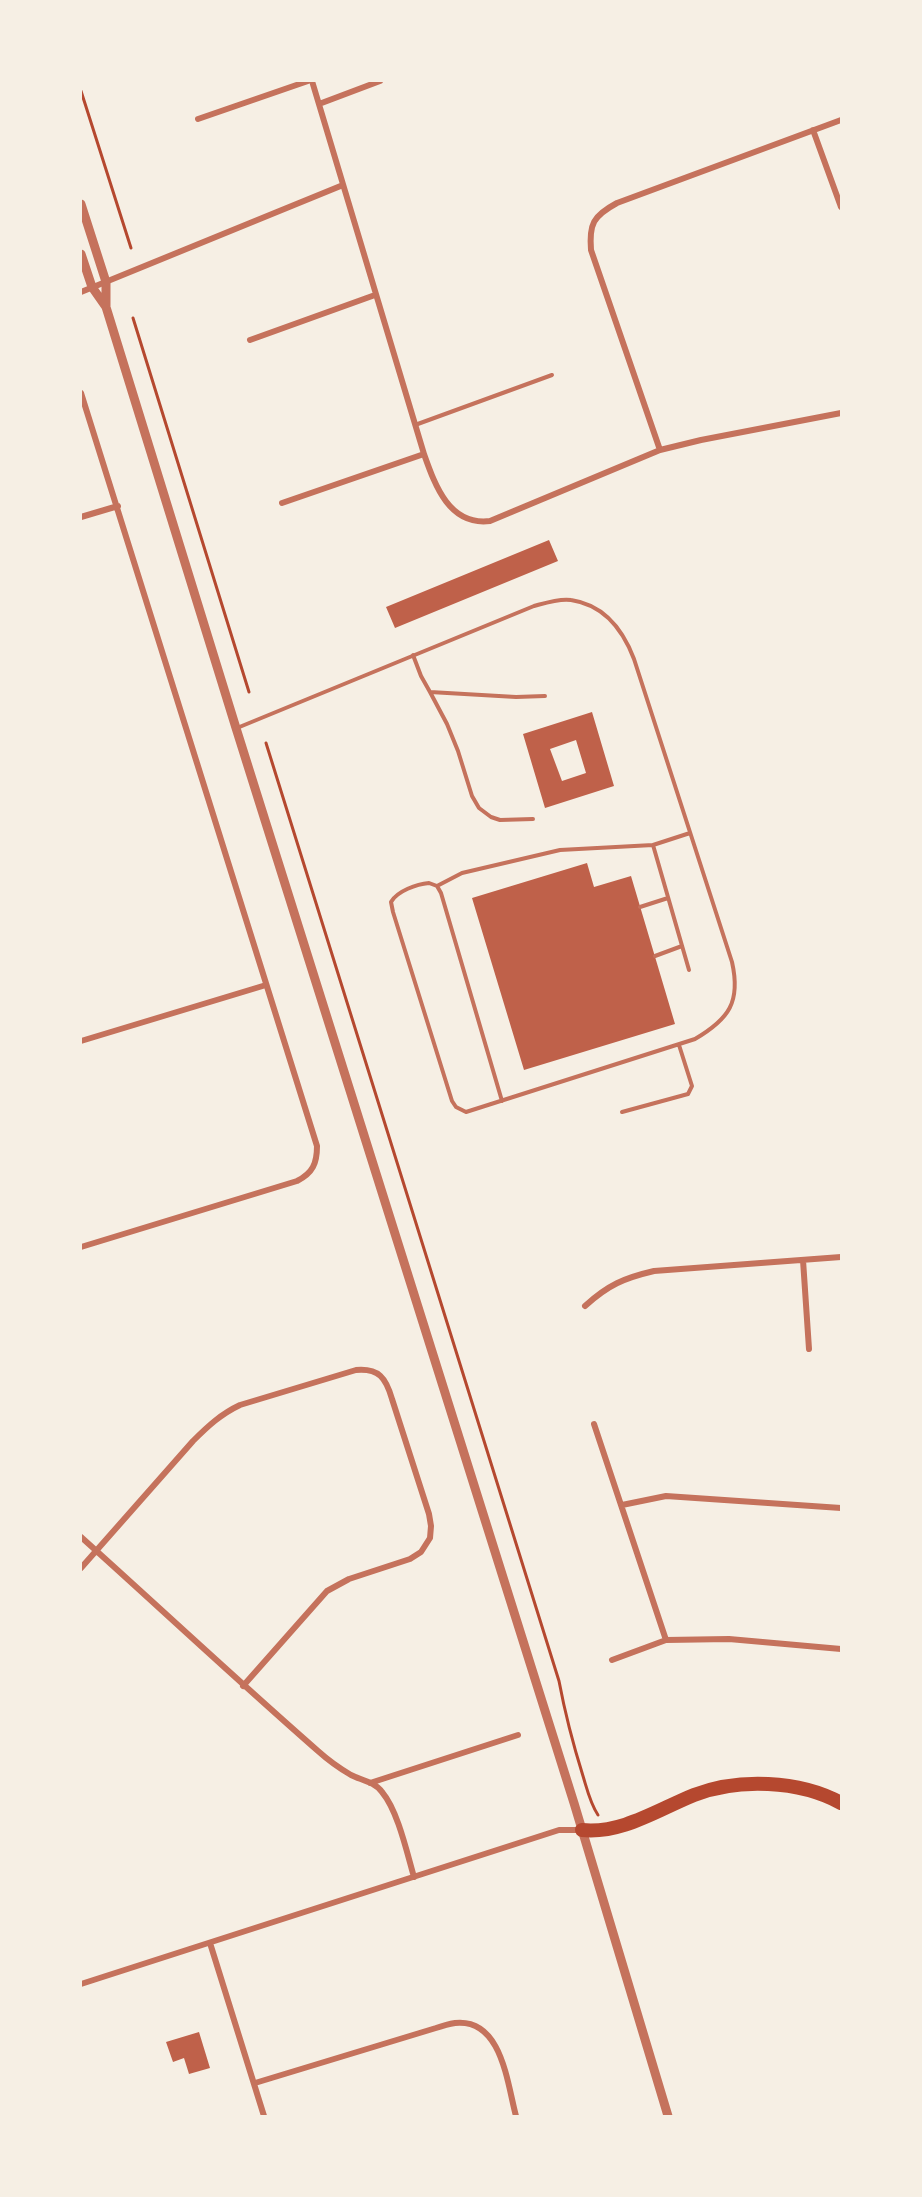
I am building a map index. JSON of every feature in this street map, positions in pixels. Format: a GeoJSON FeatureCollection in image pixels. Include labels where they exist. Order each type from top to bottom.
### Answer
{"type":"FeatureCollection","features":[{"type":"Feature","properties":{"kind":"highway"},"geometry":{"type":"LineString","coordinates":[[582,1830],[608,1830],[716,1788],[748,1784],[779,1785],[806,1790],[841,1803]]}},
{"type":"Feature","properties":{"kind":"street"},"geometry":{"type":"LineString","coordinates":[[198,118],[310,81],[319,104],[424,454],[441,497],[454,511],[474,521],[500,518],[660,450],[841,413]]}},
{"type":"Feature","properties":{"kind":"street"},"geometry":{"type":"LineString","coordinates":[[319,104],[380,81]]}},
{"type":"Feature","properties":{"kind":"street"},"geometry":{"type":"LineString","coordinates":[[660,450],[591,250],[590,233],[594,221],[602,212],[617,203],[841,120]]}},
{"type":"Feature","properties":{"kind":"street"},"geometry":{"type":"LineString","coordinates":[[813,130],[841,207]]}},
{"type":"Feature","properties":{"kind":"street"},"geometry":{"type":"LineString","coordinates":[[81,292],[343,185]]}},
{"type":"Feature","properties":{"kind":"street"},"geometry":{"type":"LineString","coordinates":[[81,204],[106,282],[106,307],[582,1830],[668,2116]]}},
{"type":"Feature","properties":{"kind":"street"},"geometry":{"type":"LineString","coordinates":[[81,254],[92,287],[106,307]]}},
{"type":"Feature","properties":{"kind":"street"},"geometry":{"type":"LineString","coordinates":[[250,340],[375,295]]}},
{"type":"Feature","properties":{"kind":"street"},"geometry":{"type":"LineString","coordinates":[[81,393],[317,1146],[317,1159],[306,1177],[81,1247]]}},
{"type":"Feature","properties":{"kind":"street"},"geometry":{"type":"LineString","coordinates":[[282,503],[424,454]]}},
{"type":"Feature","properties":{"kind":"street"},"geometry":{"type":"LineString","coordinates":[[81,517],[118,506]]}},
{"type":"Feature","properties":{"kind":"street"},"geometry":{"type":"LineString","coordinates":[[81,1041],[266,985]]}},
{"type":"Feature","properties":{"kind":"street"},"geometry":{"type":"LineString","coordinates":[[585,1306],[609,1286],[626,1277],[654,1271],[841,1257]]}},
{"type":"Feature","properties":{"kind":"street"},"geometry":{"type":"LineString","coordinates":[[803,1260],[809,1349]]}},
{"type":"Feature","properties":{"kind":"street"},"geometry":{"type":"LineString","coordinates":[[81,1568],[194,1441],[223,1413],[240,1405],[356,1370],[369,1369],[376,1372],[388,1386],[429,1515],[430,1538],[421,1552],[410,1559],[349,1579],[327,1591],[243,1686]]}},
{"type":"Feature","properties":{"kind":"street"},"geometry":{"type":"LineString","coordinates":[[594,1424],[666,1640]]}},
{"type":"Feature","properties":{"kind":"street"},"geometry":{"type":"LineString","coordinates":[[622,1505],[666,1496],[841,1508]]}},
{"type":"Feature","properties":{"kind":"street"},"geometry":{"type":"LineString","coordinates":[[81,1537],[243,1686],[336,1766],[370,1783],[382,1792],[398,1824],[414,1877]]}},
{"type":"Feature","properties":{"kind":"street"},"geometry":{"type":"LineString","coordinates":[[612,1660],[666,1640],[729,1640],[841,1649]]}},
{"type":"Feature","properties":{"kind":"street"},"geometry":{"type":"LineString","coordinates":[[370,1783],[518,1735]]}},
{"type":"Feature","properties":{"kind":"street"},"geometry":{"type":"LineString","coordinates":[[81,1984],[559,1830],[582,1830]]}},
{"type":"Feature","properties":{"kind":"street"},"geometry":{"type":"LineString","coordinates":[[210,1943],[264,2116]]}},
{"type":"Feature","properties":{"kind":"street"},"geometry":{"type":"LineString","coordinates":[[255,2084],[436,2028],[456,2023],[466,2024],[484,2031],[497,2047],[516,2116]]}},
{"type":"Feature","properties":{"kind":"lane"},"geometry":{"type":"LineString","coordinates":[[415,425],[552,375]]}},
{"type":"Feature","properties":{"kind":"lane"},"geometry":{"type":"LineString","coordinates":[[236,728],[534,606],[571,600],[596,608],[611,619],[628,643],[690,833],[732,962],[735,987],[733,1003],[725,1017],[695,1039],[466,1113],[456,1107],[452,1101],[393,912],[391,902],[394,897],[423,884],[436,886],[462,873],[560,850],[653,845],[690,833]]}},
{"type":"Feature","properties":{"kind":"lane"},"geometry":{"type":"LineString","coordinates":[[413,655],[454,742],[472,796],[479,808],[491,817],[501,820],[533,819]]}},
{"type":"Feature","properties":{"kind":"lane"},"geometry":{"type":"LineString","coordinates":[[430,692],[516,697],[545,696]]}},
{"type":"Feature","properties":{"kind":"lane"},"geometry":{"type":"LineString","coordinates":[[653,845],[689,970]]}},
{"type":"Feature","properties":{"kind":"lane"},"geometry":{"type":"LineString","coordinates":[[436,886],[441,894],[502,1101]]}},
{"type":"Feature","properties":{"kind":"lane"},"geometry":{"type":"LineString","coordinates":[[640,907],[668,898]]}},
{"type":"Feature","properties":{"kind":"lane"},"geometry":{"type":"LineString","coordinates":[[655,956],[682,946]]}},
{"type":"Feature","properties":{"kind":"lane"},"geometry":{"type":"LineString","coordinates":[[622,1112],[688,1094],[692,1086],[679,1045]]}},
{"type":"Feature","properties":{"kind":"path"},"geometry":{"type":"LineString","coordinates":[[81,91],[131,248]]}},
{"type":"Feature","properties":{"kind":"path"},"geometry":{"type":"LineString","coordinates":[[133,318],[249,692]]}},
{"type":"Feature","properties":{"kind":"path"},"geometry":{"type":"LineString","coordinates":[[266,743],[560,1681],[572,1741],[589,1797],[598,1815],[606,1819]]}},
{"type":"Feature","properties":{"kind":"building"},"geometry":{"type":"Polygon","coordinates":[[[549,540],[558,561],[395,628],[386,607],[549,540]]]}},
{"type":"Feature","properties":{"kind":"building"},"geometry":{"type":"Polygon","coordinates":[[[592,712],[614,786],[545,808],[523,734],[592,712]],[[576,740],[550,749],[562,781],[586,773],[576,740]]]}},
{"type":"Feature","properties":{"kind":"building"},"geometry":{"type":"Polygon","coordinates":[[[587,863],[594,887],[631,876],[675,1024],[524,1070],[472,898],[587,863]]]}},
{"type":"Feature","properties":{"kind":"building"},"geometry":{"type":"Polygon","coordinates":[[[199,2032],[210,2068],[189,2074],[184,2058],[173,2062],[166,2042],[199,2032]]]}}]}
